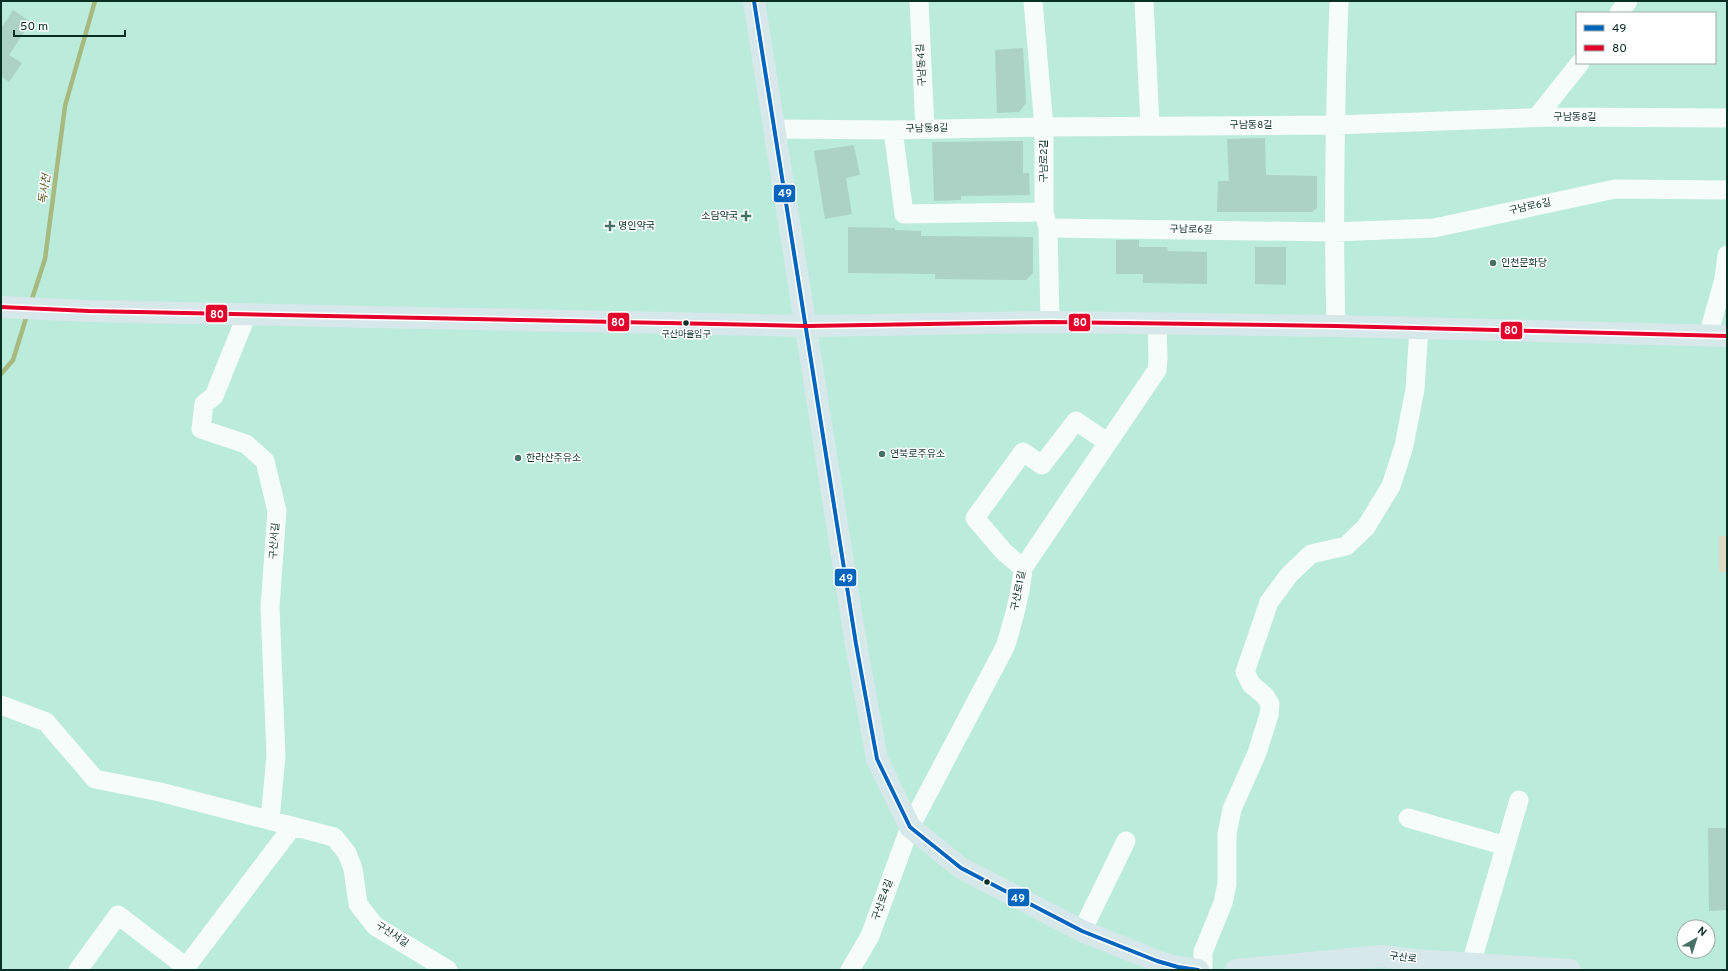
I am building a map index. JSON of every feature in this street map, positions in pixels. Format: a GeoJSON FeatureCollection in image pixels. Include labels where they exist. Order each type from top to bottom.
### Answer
{"type":"FeatureCollection","features":[{"type":"Feature","properties":{"kind":"main road"},"geometry":{"type":"LineString","coordinates":[[754,1],[807,326],[856,644],[877,759],[910,827],[961,868],[1082,931],[1130,951],[1183,969]]}},
{"type":"Feature","properties":{"kind":"main road"},"geometry":{"type":"LineString","coordinates":[[3,307],[89,311],[807,326],[1050,322],[1157,323],[1717,336]]}},
{"type":"Feature","properties":{"kind":"main road","name":"구산로"},"geometry":{"type":"LineString","coordinates":[[1236,970],[1381,956],[1518,968],[1570,970]]}},
{"type":"Feature","properties":{"kind":"street","name":"구남동4길"},"geometry":{"type":"LineString","coordinates":[[919,1],[925,129]]}},
{"type":"Feature","properties":{"kind":"street","name":"구남로2길"},"geometry":{"type":"LineString","coordinates":[[1032,1],[1044,127],[1050,322]]}},
{"type":"Feature","properties":{"kind":"street"},"geometry":{"type":"LineString","coordinates":[[1144,1],[1150,126]]}},
{"type":"Feature","properties":{"kind":"street"},"geometry":{"type":"LineString","coordinates":[[1336,326],[1334,125],[1339,1]]}},
{"type":"Feature","properties":{"kind":"street"},"geometry":{"type":"LineString","coordinates":[[1620,12],[1628,1]]}},
{"type":"Feature","properties":{"kind":"street"},"geometry":{"type":"LineString","coordinates":[[1537,117],[1579,64]]}},
{"type":"Feature","properties":{"kind":"street","name":"구남동8길"},"geometry":{"type":"LineString","coordinates":[[775,129],[893,130],[1044,127],[1334,125],[1537,117],[1727,118]]}},
{"type":"Feature","properties":{"kind":"street","name":"구남로6길"},"geometry":{"type":"LineString","coordinates":[[893,130],[904,214],[1334,232],[1434,228],[1615,189],[1727,190]]}},
{"type":"Feature","properties":{"kind":"street"},"geometry":{"type":"LineString","coordinates":[[1717,336],[1727,255]]}},
{"type":"Feature","properties":{"kind":"street","name":"구산서길"},"geometry":{"type":"LineString","coordinates":[[247,314],[214,396],[204,404],[201,429],[246,444],[265,461],[277,511],[270,607],[276,756],[270,820]]}},
{"type":"Feature","properties":{"kind":"street","name":"구산로1길"},"geometry":{"type":"LineString","coordinates":[[910,827],[1005,647],[1015,615],[1023,568],[1157,370],[1157,323]]}},
{"type":"Feature","properties":{"kind":"street"},"geometry":{"type":"LineString","coordinates":[[1203,970],[1203,952],[1223,904],[1227,884],[1227,834],[1232,809],[1257,754],[1270,704],[1265,696],[1251,684],[1245,672],[1254,641],[1269,602],[1289,575],[1311,554],[1346,546],[1366,528],[1391,486],[1404,446],[1415,389],[1419,328]]}},
{"type":"Feature","properties":{"kind":"street"},"geometry":{"type":"LineString","coordinates":[[1023,568],[1004,552],[975,518],[1023,452],[1042,465],[1076,421],[1107,442]]}},
{"type":"Feature","properties":{"kind":"street","name":"구산서길"},"geometry":{"type":"LineString","coordinates":[[1,705],[46,722],[95,779],[160,792],[334,837],[347,853],[353,868],[358,904],[375,926],[448,970]]}},
{"type":"Feature","properties":{"kind":"street"},"geometry":{"type":"LineString","coordinates":[[1471,964],[1520,800]]}},
{"type":"Feature","properties":{"kind":"street"},"geometry":{"type":"LineString","coordinates":[[1408,818],[1506,846]]}},
{"type":"Feature","properties":{"kind":"street"},"geometry":{"type":"LineString","coordinates":[[78,970],[118,915],[186,967],[292,826]]}},
{"type":"Feature","properties":{"kind":"street","name":"구산로4길"},"geometry":{"type":"LineString","coordinates":[[850,970],[870,936],[910,827]]}},
{"type":"Feature","properties":{"kind":"street"},"geometry":{"type":"LineString","coordinates":[[1082,931],[1126,841]]}},
{"type":"Feature","properties":{"kind":"shaded area"},"geometry":{"type":"Polygon","coordinates":[[[1719,536],[1727,536],[1727,572],[1719,572],[1719,536]]]}},
{"type":"Feature","properties":{"kind":"building"},"geometry":{"type":"Polygon","coordinates":[[[13,10],[31,22],[9,55],[22,63],[9,82],[1,76],[1,29],[13,10]]]}},
{"type":"Feature","properties":{"kind":"building"},"geometry":{"type":"Polygon","coordinates":[[[1023,48],[1026,103],[1019,112],[997,113],[995,50],[1023,48]]]}},
{"type":"Feature","properties":{"kind":"building"},"geometry":{"type":"Polygon","coordinates":[[[1265,138],[1266,175],[1317,176],[1317,208],[1312,212],[1217,212],[1218,181],[1229,181],[1227,139],[1265,138]]]}},
{"type":"Feature","properties":{"kind":"building"},"geometry":{"type":"Polygon","coordinates":[[[1023,141],[1023,173],[1029,173],[1030,195],[961,196],[961,200],[934,201],[932,142],[1023,141]]]}},
{"type":"Feature","properties":{"kind":"building"},"geometry":{"type":"Polygon","coordinates":[[[854,145],[860,175],[846,178],[852,214],[825,219],[814,151],[854,145]]]}},
{"type":"Feature","properties":{"kind":"building"},"geometry":{"type":"Polygon","coordinates":[[[848,227],[895,228],[895,230],[921,231],[921,236],[1033,237],[1033,273],[1026,280],[935,279],[935,274],[848,273],[848,227]]]}},
{"type":"Feature","properties":{"kind":"building"},"geometry":{"type":"Polygon","coordinates":[[[1116,240],[1139,240],[1139,247],[1167,247],[1168,251],[1207,252],[1207,284],[1143,283],[1143,274],[1116,274],[1116,240]]]}},
{"type":"Feature","properties":{"kind":"building"},"geometry":{"type":"Polygon","coordinates":[[[1255,247],[1286,247],[1286,285],[1255,284],[1255,247]]]}},
{"type":"Feature","properties":{"kind":"building"},"geometry":{"type":"Polygon","coordinates":[[[1708,828],[1727,828],[1727,910],[1709,911],[1708,828]]]}},
{"type":"Feature","properties":{"kind":"waterway","name":"독사천"},"geometry":{"type":"LineString","coordinates":[[31,302],[45,259],[65,106],[95,1]]}},
{"type":"Feature","properties":{"kind":"waterway","name":"독사천"},"geometry":{"type":"LineString","coordinates":[[1,374],[13,360],[27,315]]}},
{"type":"Feature","properties":{"kind":"transit line","name":"49"},"geometry":{"type":"LineString","coordinates":[[754,1],[856,644],[877,759],[910,827],[961,868],[1082,931],[1157,961],[1178,967],[1198,970]]}},
{"type":"Feature","properties":{"kind":"transit line","name":"80"},"geometry":{"type":"LineString","coordinates":[[1,307],[89,311],[807,326],[1050,322],[1336,326],[1727,336]]}},
{"type":"Feature","properties":{"kind":"place","name":"소담약국"},"geometry":{"type":"Point","coordinates":[746,216]}},
{"type":"Feature","properties":{"kind":"place","name":"명인약국"},"geometry":{"type":"Point","coordinates":[610,226]}},
{"type":"Feature","properties":{"kind":"place","name":"인천문화당"},"geometry":{"type":"Point","coordinates":[1493,263]}},
{"type":"Feature","properties":{"kind":"place","name":"구산마을입구"},"geometry":{"type":"Point","coordinates":[686,323]}},
{"type":"Feature","properties":{"kind":"place","name":"연북로주유소"},"geometry":{"type":"Point","coordinates":[882,454]}},
{"type":"Feature","properties":{"kind":"place","name":"한라산주유소"},"geometry":{"type":"Point","coordinates":[518,458]}}]}
